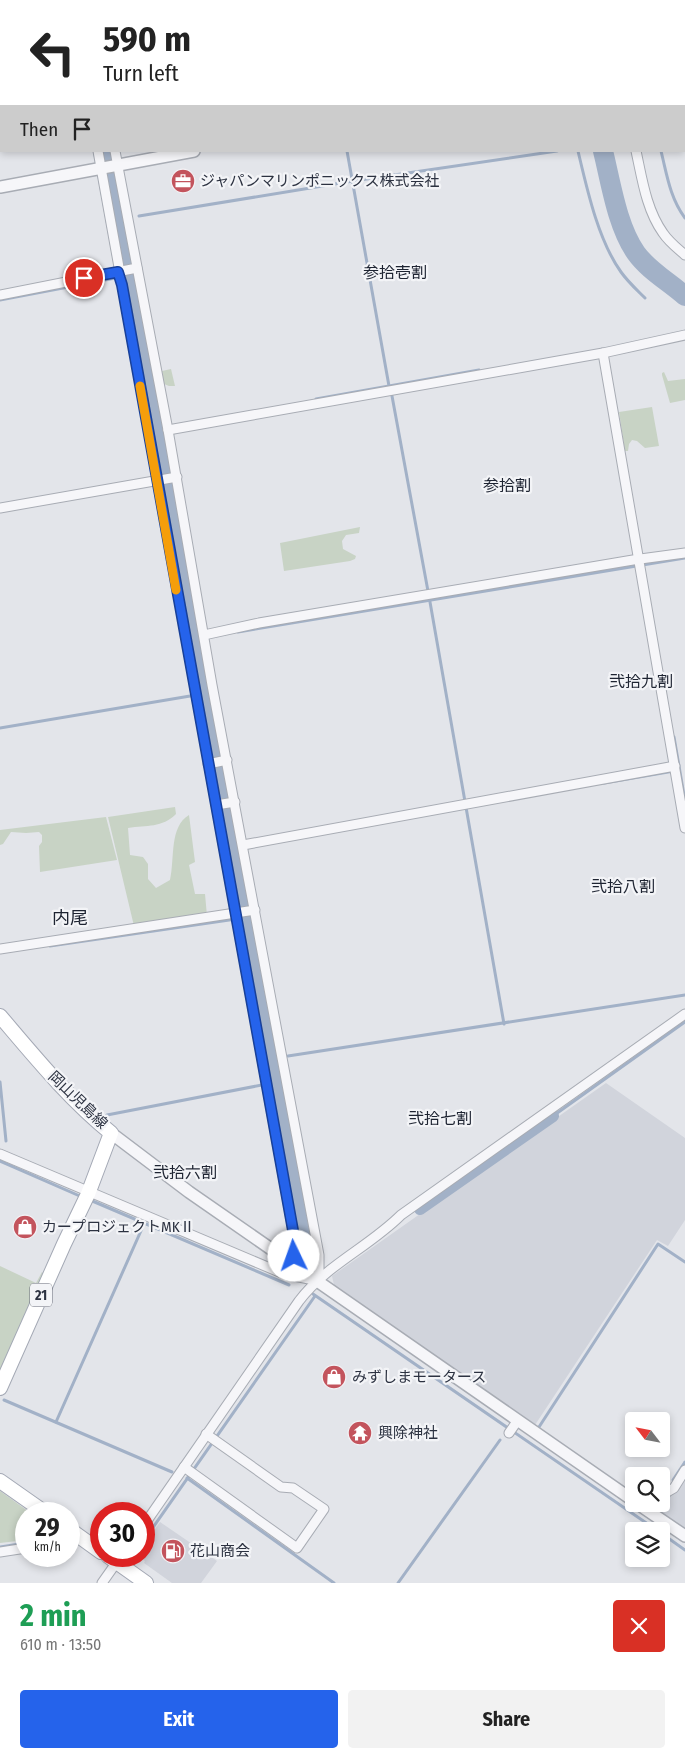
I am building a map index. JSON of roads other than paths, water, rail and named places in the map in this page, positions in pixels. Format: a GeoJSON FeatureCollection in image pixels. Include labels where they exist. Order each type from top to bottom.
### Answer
{"type":"FeatureCollection","features":[{"type":"Feature","properties":{"kind":"main road","name":"岡山児島線"},"geometry":{"type":"LineString","coordinates":[[0,1016],[86,1112],[111,1133],[87,1196],[0,1388]]}},
{"type":"Feature","properties":{"kind":"main road"},"geometry":{"type":"LineString","coordinates":[[0,1481],[30,1502]]}},
{"type":"Feature","properties":{"kind":"main road"},"geometry":{"type":"LineString","coordinates":[[80,1538],[88,1543]]}},
{"type":"Feature","properties":{"kind":"main road"},"geometry":{"type":"LineString","coordinates":[[126,1567],[146,1583]]}},
{"type":"Feature","properties":{"kind":"street"},"geometry":{"type":"LineString","coordinates":[[99,152],[108,167],[124,272],[165,479],[204,635],[217,762],[242,914],[266,1084],[296,1247],[294,1256]]}},
{"type":"Feature","properties":{"kind":"street"},"geometry":{"type":"LineString","coordinates":[[115,152],[108,167],[118,261],[124,272],[168,430],[170,443],[165,479],[196,695],[217,762],[224,804],[243,845],[242,914],[319,1255],[319,1271],[316,1280]]}},
{"type":"Feature","properties":{"kind":"street"},"geometry":{"type":"LineString","coordinates":[[0,187],[189,152]]}},
{"type":"Feature","properties":{"kind":"street"},"geometry":{"type":"LineString","coordinates":[[636,152],[647,199],[658,226],[664,235],[685,255]]}},
{"type":"Feature","properties":{"kind":"street"},"geometry":{"type":"LineString","coordinates":[[0,295],[124,272]]}},
{"type":"Feature","properties":{"kind":"street"},"geometry":{"type":"LineString","coordinates":[[168,430],[603,353],[685,335]]}},
{"type":"Feature","properties":{"kind":"street"},"geometry":{"type":"LineString","coordinates":[[603,353],[685,828]]}},
{"type":"Feature","properties":{"kind":"street"},"geometry":{"type":"LineString","coordinates":[[0,508],[165,479]]}},
{"type":"Feature","properties":{"kind":"street"},"geometry":{"type":"LineString","coordinates":[[204,635],[259,623],[640,562],[685,553]]}},
{"type":"Feature","properties":{"kind":"street"},"geometry":{"type":"LineString","coordinates":[[243,845],[465,804],[676,769]]}},
{"type":"Feature","properties":{"kind":"street"},"geometry":{"type":"LineString","coordinates":[[0,949],[242,914]]}},
{"type":"Feature","properties":{"kind":"street"},"geometry":{"type":"LineString","coordinates":[[155,1511],[211,1438],[299,1301],[316,1280],[389,1227],[400,1215],[685,1014]]}},
{"type":"Feature","properties":{"kind":"street"},"geometry":{"type":"LineString","coordinates":[[111,1133],[189,1192],[316,1280],[513,1427],[625,1495]]}},
{"type":"Feature","properties":{"kind":"street"},"geometry":{"type":"LineString","coordinates":[[0,1154],[87,1196],[284,1274],[316,1280]]}},
{"type":"Feature","properties":{"kind":"street"},"geometry":{"type":"LineString","coordinates":[[188,1470],[297,1548],[324,1510],[293,1488],[281,1486],[211,1438]]}},
{"type":"Feature","properties":{"kind":"street"},"geometry":{"type":"LineString","coordinates":[[670,1490],[674,1488],[685,1470]]}},
{"type":"Feature","properties":{"kind":"street"},"geometry":{"type":"LineString","coordinates":[[650,1512],[685,1536]]}},
{"type":"Feature","properties":{"kind":"street"},"geometry":{"type":"LineString","coordinates":[[0,1552],[15,1550]]}},
{"type":"Feature","properties":{"kind":"street"},"geometry":{"type":"LineString","coordinates":[[102,1583],[110,1567]]}},
{"type":"Feature","properties":{"kind":"waterway"},"geometry":{"type":"LineString","coordinates":[[103,152],[302,1246],[303,1263]]}},
{"type":"Feature","properties":{"kind":"waterway"},"geometry":{"type":"LineString","coordinates":[[347,152],[389,386]]}},
{"type":"Feature","properties":{"kind":"waterway"},"geometry":{"type":"LineString","coordinates":[[139,216],[353,181],[550,152]]}},
{"type":"Feature","properties":{"kind":"waterway"},"geometry":{"type":"LineString","coordinates":[[578,152],[594,214],[606,245],[621,272],[645,298]]}},
{"type":"Feature","properties":{"kind":"waterway"},"geometry":{"type":"LineString","coordinates":[[603,152],[615,204],[629,242],[646,265],[685,296]]}},
{"type":"Feature","properties":{"kind":"waterway"},"geometry":{"type":"LineString","coordinates":[[661,152],[672,194],[685,218]]}},
{"type":"Feature","properties":{"kind":"waterway"},"geometry":{"type":"LineString","coordinates":[[0,300],[126,276]]}},
{"type":"Feature","properties":{"kind":"waterway"},"geometry":{"type":"LineString","coordinates":[[316,399],[479,370]]}},
{"type":"Feature","properties":{"kind":"waterway"},"geometry":{"type":"LineString","coordinates":[[392,396],[504,1024]]}},
{"type":"Feature","properties":{"kind":"waterway"},"geometry":{"type":"LineString","coordinates":[[238,632],[685,558]]}},
{"type":"Feature","properties":{"kind":"waterway"},"geometry":{"type":"LineString","coordinates":[[0,728],[202,694]]}},
{"type":"Feature","properties":{"kind":"waterway"},"geometry":{"type":"LineString","coordinates":[[674,737],[685,801]]}},
{"type":"Feature","properties":{"kind":"waterway"},"geometry":{"type":"LineString","coordinates":[[604,783],[674,771]]}},
{"type":"Feature","properties":{"kind":"waterway"},"geometry":{"type":"LineString","coordinates":[[50,946],[243,918]]}},
{"type":"Feature","properties":{"kind":"waterway"},"geometry":{"type":"LineString","coordinates":[[288,1056],[685,995]]}},
{"type":"Feature","properties":{"kind":"waterway"},"geometry":{"type":"LineString","coordinates":[[553,1116],[685,1022]]}},
{"type":"Feature","properties":{"kind":"waterway"},"geometry":{"type":"LineString","coordinates":[[268,1060],[272,1059]]}},
{"type":"Feature","properties":{"kind":"waterway"},"geometry":{"type":"LineString","coordinates":[[0,1082],[6,1141]]}},
{"type":"Feature","properties":{"kind":"waterway"},"geometry":{"type":"LineString","coordinates":[[107,1115],[272,1083]]}},
{"type":"Feature","properties":{"kind":"waterway"},"geometry":{"type":"LineString","coordinates":[[420,1209],[553,1116]]}},
{"type":"Feature","properties":{"kind":"waterway"},"geometry":{"type":"LineString","coordinates":[[0,1161],[82,1197]]}},
{"type":"Feature","properties":{"kind":"waterway"},"geometry":{"type":"LineString","coordinates":[[90,1200],[289,1285]]}},
{"type":"Feature","properties":{"kind":"waterway"},"geometry":{"type":"LineString","coordinates":[[56,1422],[144,1224]]}},
{"type":"Feature","properties":{"kind":"waterway"},"geometry":{"type":"LineString","coordinates":[[539,1427],[658,1244],[685,1262]]}},
{"type":"Feature","properties":{"kind":"waterway"},"geometry":{"type":"LineString","coordinates":[[313,1294],[645,1522]]}},
{"type":"Feature","properties":{"kind":"waterway"},"geometry":{"type":"LineString","coordinates":[[155,1525],[315,1296]]}},
{"type":"Feature","properties":{"kind":"waterway"},"geometry":{"type":"LineString","coordinates":[[4,1400],[172,1472]]}},
{"type":"Feature","properties":{"kind":"waterway"},"geometry":{"type":"LineString","coordinates":[[398,1583],[500,1440]]}},
{"type":"Feature","properties":{"kind":"waterway"},"geometry":{"type":"LineString","coordinates":[[673,1480],[685,1462]]}},
{"type":"Feature","properties":{"kind":"waterway"},"geometry":{"type":"LineString","coordinates":[[187,1478],[334,1583]]}},
{"type":"Feature","properties":{"kind":"waterway"},"geometry":{"type":"LineString","coordinates":[[670,1539],[685,1550]]}},
{"type":"Feature","properties":{"kind":"waterway"},"geometry":{"type":"LineString","coordinates":[[0,1547],[15,1545]]}},
{"type":"Feature","properties":{"kind":"place","name":"ジャパンマリンポニックス株式会社"},"geometry":{"type":"Point","coordinates":[183,181]}},
{"type":"Feature","properties":{"kind":"place","name":"カープロジェクトMKⅡ"},"geometry":{"type":"Point","coordinates":[25,1227]}},
{"type":"Feature","properties":{"kind":"place","name":"みずしまモータース"},"geometry":{"type":"Point","coordinates":[334,1377]}},
{"type":"Feature","properties":{"kind":"place","name":"興除神社"},"geometry":{"type":"Point","coordinates":[360,1433]}},
{"type":"Feature","properties":{"kind":"place","name":"花山商会"},"geometry":{"type":"Point","coordinates":[173,1551]}},
{"type":"Feature","properties":{"kind":"district","name":"参拾壱割"},"geometry":{"type":"Point","coordinates":[395,272]}},
{"type":"Feature","properties":{"kind":"district","name":"参拾割"},"geometry":{"type":"Point","coordinates":[507,485]}},
{"type":"Feature","properties":{"kind":"district","name":"弐拾九割"},"geometry":{"type":"Point","coordinates":[641,681]}},
{"type":"Feature","properties":{"kind":"district","name":"弐拾八割"},"geometry":{"type":"Point","coordinates":[623,886]}},
{"type":"Feature","properties":{"kind":"district","name":"内尾"},"geometry":{"type":"Point","coordinates":[70,918]}},
{"type":"Feature","properties":{"kind":"district","name":"弐拾七割"},"geometry":{"type":"Point","coordinates":[440,1118]}},
{"type":"Feature","properties":{"kind":"district","name":"弐拾六割"},"geometry":{"type":"Point","coordinates":[185,1172]}}]}
